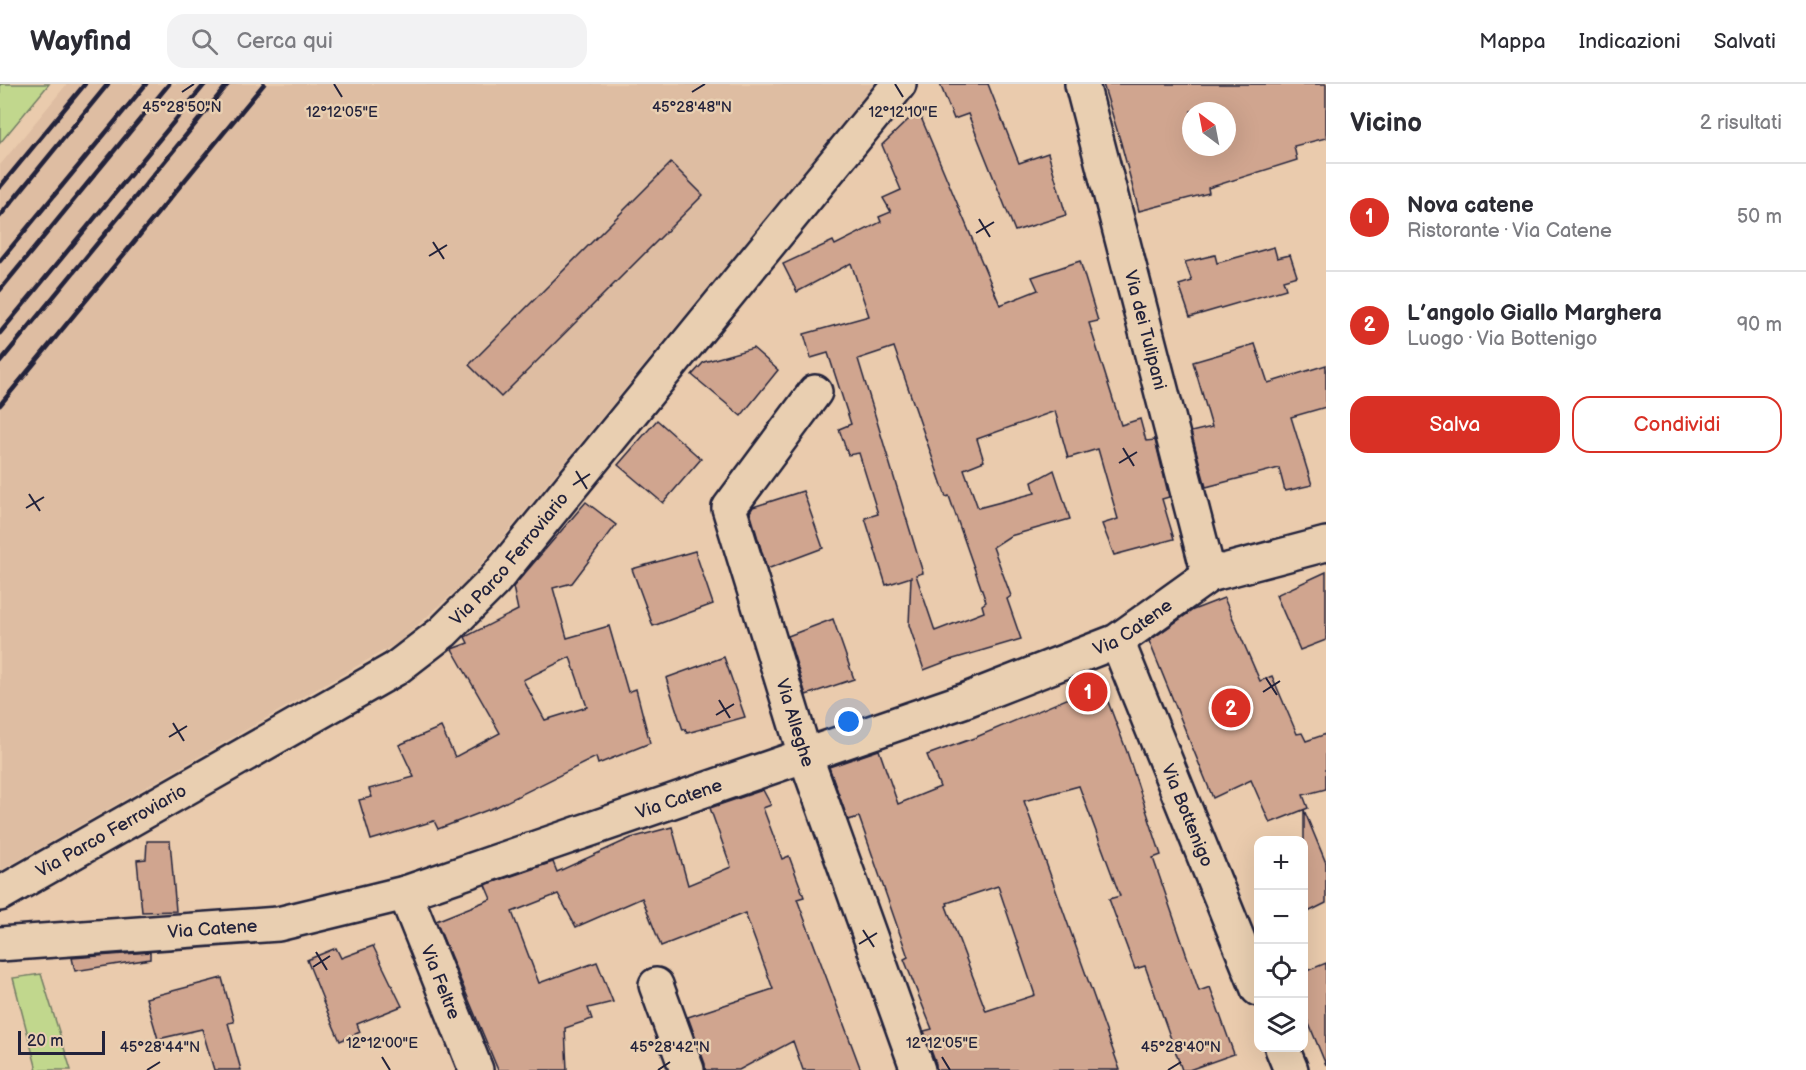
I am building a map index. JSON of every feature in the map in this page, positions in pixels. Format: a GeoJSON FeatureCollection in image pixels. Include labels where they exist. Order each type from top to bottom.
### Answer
{"type":"FeatureCollection","features":[{"type":"Feature","properties":{"kind":"street","name":"Via Parco Ferroviario"},"geometry":{"type":"LineString","coordinates":[[0,894],[396,669],[443,633],[494,581],[899,84]]}},
{"type":"Feature","properties":{"kind":"street","name":"Via dei Tulipani"},"geometry":{"type":"LineString","coordinates":[[1082,84],[1209,575]]}},
{"type":"Feature","properties":{"kind":"street","name":"Via Alleghe"},"geometry":{"type":"LineString","coordinates":[[815,392],[729,508],[805,755],[918,1070]]}},
{"type":"Feature","properties":{"kind":"street","name":"Via Catene"},"geometry":{"type":"LineString","coordinates":[[0,944],[278,924],[405,893],[966,700],[1117,641],[1209,575],[1326,544]]}},
{"type":"Feature","properties":{"kind":"street","name":"Via Bottenigo"},"geometry":{"type":"LineString","coordinates":[[1117,641],[1254,979]]}},
{"type":"Feature","properties":{"kind":"street","name":"Via Feltre"},"geometry":{"type":"LineString","coordinates":[[405,893],[476,1070]]}},
{"type":"Feature","properties":{"kind":"street"},"geometry":{"type":"LineString","coordinates":[[656,985],[687,1070]]}},
{"type":"Feature","properties":{"kind":"street"},"geometry":{"type":"LineString","coordinates":[[1284,1052],[1291,1070]]}},
{"type":"Feature","properties":{"kind":"shaded area"},"geometry":{"type":"Polygon","coordinates":[[[67,84],[875,84],[470,578],[399,642],[0,871],[0,165],[67,84]]]}},
{"type":"Feature","properties":{"kind":"green space"},"geometry":{"type":"Polygon","coordinates":[[[0,84],[49,84],[0,143],[0,84]]]}},
{"type":"Feature","properties":{"kind":"green space"},"geometry":{"type":"Polygon","coordinates":[[[41,974],[71,1070],[37,1070],[13,978],[41,974]]]}},
{"type":"Feature","properties":{"kind":"building"},"geometry":{"type":"Polygon","coordinates":[[[940,84],[988,84],[1019,163],[1048,153],[1066,215],[1015,231],[968,114],[954,119],[940,84]]]}},
{"type":"Feature","properties":{"kind":"building"},"geometry":{"type":"Polygon","coordinates":[[[1103,84],[1326,84],[1326,138],[1294,146],[1297,160],[1208,188],[1209,193],[1139,211],[1103,84]]]}},
{"type":"Feature","properties":{"kind":"building"},"geometry":{"type":"Polygon","coordinates":[[[920,115],[1000,305],[1038,290],[1032,277],[1080,261],[1098,321],[1089,323],[1121,425],[1140,419],[1146,441],[1155,440],[1169,497],[1162,499],[1174,539],[1114,555],[1102,524],[1118,519],[1098,449],[1068,458],[1055,411],[977,439],[984,461],[964,469],[978,508],[1035,493],[1032,482],[1054,470],[1070,519],[1010,536],[993,547],[1011,596],[1007,599],[1021,639],[924,670],[909,625],[911,577],[886,585],[865,518],[878,514],[859,453],[848,455],[839,429],[851,424],[828,353],[811,358],[804,334],[869,316],[851,263],[797,292],[783,264],[833,241],[835,245],[881,222],[879,217],[891,212],[883,198],[901,190],[882,145],[908,120],[920,115]],[[894,347],[858,359],[923,573],[916,575],[935,631],[984,612],[982,605],[986,602],[949,496],[946,497],[894,347]]]}},
{"type":"Feature","properties":{"kind":"building"},"geometry":{"type":"Polygon","coordinates":[[[671,163],[703,195],[501,397],[469,365],[671,163]]]}},
{"type":"Feature","properties":{"kind":"building"},"geometry":{"type":"Polygon","coordinates":[[[1274,247],[1277,258],[1290,255],[1297,276],[1283,280],[1286,289],[1190,317],[1179,285],[1192,281],[1185,262],[1215,255],[1217,263],[1274,247]]]}},
{"type":"Feature","properties":{"kind":"building"},"geometry":{"type":"Polygon","coordinates":[[[1255,344],[1268,383],[1326,365],[1326,407],[1291,417],[1312,485],[1285,491],[1279,468],[1206,487],[1191,432],[1212,427],[1193,362],[1255,344]]]}},
{"type":"Feature","properties":{"kind":"building"},"geometry":{"type":"Polygon","coordinates":[[[753,348],[778,370],[741,416],[692,375],[704,362],[753,348]]]}},
{"type":"Feature","properties":{"kind":"building"},"geometry":{"type":"Polygon","coordinates":[[[657,420],[701,459],[663,503],[618,465],[657,420]]]}},
{"type":"Feature","properties":{"kind":"building"},"geometry":{"type":"Polygon","coordinates":[[[803,491],[823,548],[767,569],[750,512],[753,507],[803,491]]]}},
{"type":"Feature","properties":{"kind":"building"},"geometry":{"type":"Polygon","coordinates":[[[586,502],[616,525],[572,583],[553,588],[567,638],[609,626],[628,692],[636,689],[650,743],[598,764],[596,757],[498,806],[438,829],[434,821],[371,840],[359,800],[372,797],[369,789],[414,777],[399,745],[441,727],[455,757],[500,733],[452,649],[468,643],[465,637],[518,610],[513,587],[586,502]],[[570,657],[523,680],[545,720],[587,707],[570,657]]]}},
{"type":"Feature","properties":{"kind":"building"},"geometry":{"type":"Polygon","coordinates":[[[695,551],[713,604],[653,626],[632,569],[695,551]]]}},
{"type":"Feature","properties":{"kind":"building"},"geometry":{"type":"Polygon","coordinates":[[[1326,572],[1326,640],[1300,650],[1276,595],[1326,572]]]}},
{"type":"Feature","properties":{"kind":"building"},"geometry":{"type":"Polygon","coordinates":[[[1224,598],[1260,681],[1272,676],[1297,734],[1302,733],[1306,741],[1326,734],[1326,789],[1303,795],[1308,808],[1270,823],[1251,780],[1213,798],[1149,641],[1193,610],[1224,598]]]}},
{"type":"Feature","properties":{"kind":"building"},"geometry":{"type":"Polygon","coordinates":[[[833,619],[854,679],[806,695],[788,636],[833,619]]]}},
{"type":"Feature","properties":{"kind":"building"},"geometry":{"type":"Polygon","coordinates":[[[724,657],[745,717],[687,733],[685,729],[683,730],[666,678],[724,657]]]}},
{"type":"Feature","properties":{"kind":"building"},"geometry":{"type":"Polygon","coordinates":[[[1095,687],[1105,694],[1161,855],[1153,858],[1199,991],[1210,987],[1234,1054],[1189,1070],[1182,1070],[1145,966],[1135,969],[1109,899],[1120,896],[1079,786],[1024,801],[1120,1070],[936,1070],[924,1031],[932,1029],[904,959],[908,957],[859,817],[848,820],[829,767],[879,750],[898,804],[940,787],[927,755],[974,738],[1095,687]],[[998,886],[947,903],[946,906],[986,1011],[1035,995],[998,886]]]}},
{"type":"Feature","properties":{"kind":"building"},"geometry":{"type":"Polygon","coordinates":[[[763,790],[771,805],[763,808],[782,859],[789,856],[804,897],[797,899],[861,1070],[803,1070],[793,1041],[739,1070],[705,1070],[705,1064],[688,1017],[773,989],[745,913],[661,946],[642,898],[576,927],[558,894],[512,912],[539,983],[597,962],[613,1002],[588,1008],[592,1019],[565,1028],[567,1070],[498,1070],[436,921],[491,899],[485,885],[553,862],[557,872],[631,838],[672,827],[688,885],[731,867],[710,808],[763,790]]]}},
{"type":"Feature","properties":{"kind":"building"},"geometry":{"type":"Polygon","coordinates":[[[1304,810],[1326,863],[1326,903],[1308,912],[1308,836],[1304,836],[1304,810]]]}},
{"type":"Feature","properties":{"kind":"building"},"geometry":{"type":"Polygon","coordinates":[[[147,841],[170,841],[176,911],[142,912],[137,860],[146,859],[147,841]]]}},
{"type":"Feature","properties":{"kind":"building"},"geometry":{"type":"Polygon","coordinates":[[[373,946],[402,1006],[357,1024],[360,1032],[340,1041],[307,960],[336,948],[341,958],[373,946]]]}},
{"type":"Feature","properties":{"kind":"building"},"geometry":{"type":"Polygon","coordinates":[[[150,952],[150,959],[75,971],[72,958],[150,952]]]}},
{"type":"Feature","properties":{"kind":"building"},"geometry":{"type":"Polygon","coordinates":[[[1326,963],[1326,1065],[1308,1022],[1308,970],[1326,963]]]}},
{"type":"Feature","properties":{"kind":"building"},"geometry":{"type":"Polygon","coordinates":[[[222,978],[234,1022],[228,1023],[241,1070],[214,1070],[202,1029],[158,1039],[146,998],[222,978]]]}},
{"type":"Feature","properties":{"kind":"railway"},"geometry":{"type":"LineString","coordinates":[[0,187],[85,84]]}},
{"type":"Feature","properties":{"kind":"railway"},"geometry":{"type":"LineString","coordinates":[[0,216],[108,84]]}},
{"type":"Feature","properties":{"kind":"railway"},"geometry":{"type":"LineString","coordinates":[[0,261],[146,84]]}},
{"type":"Feature","properties":{"kind":"railway"},"geometry":{"type":"LineString","coordinates":[[0,290],[169,84]]}},
{"type":"Feature","properties":{"kind":"railway"},"geometry":{"type":"LineString","coordinates":[[0,333],[205,84]]}},
{"type":"Feature","properties":{"kind":"railway"},"geometry":{"type":"LineString","coordinates":[[0,362],[228,84]]}},
{"type":"Feature","properties":{"kind":"railway"},"geometry":{"type":"LineString","coordinates":[[0,405],[264,84]]}},
{"type":"Feature","properties":{"kind":"place","name":"Nova catene"},"geometry":{"type":"Point","coordinates":[1088,692]}},
{"type":"Feature","properties":{"kind":"place","name":"L’angolo Giallo Marghera"},"geometry":{"type":"Point","coordinates":[1231,708]}}]}
